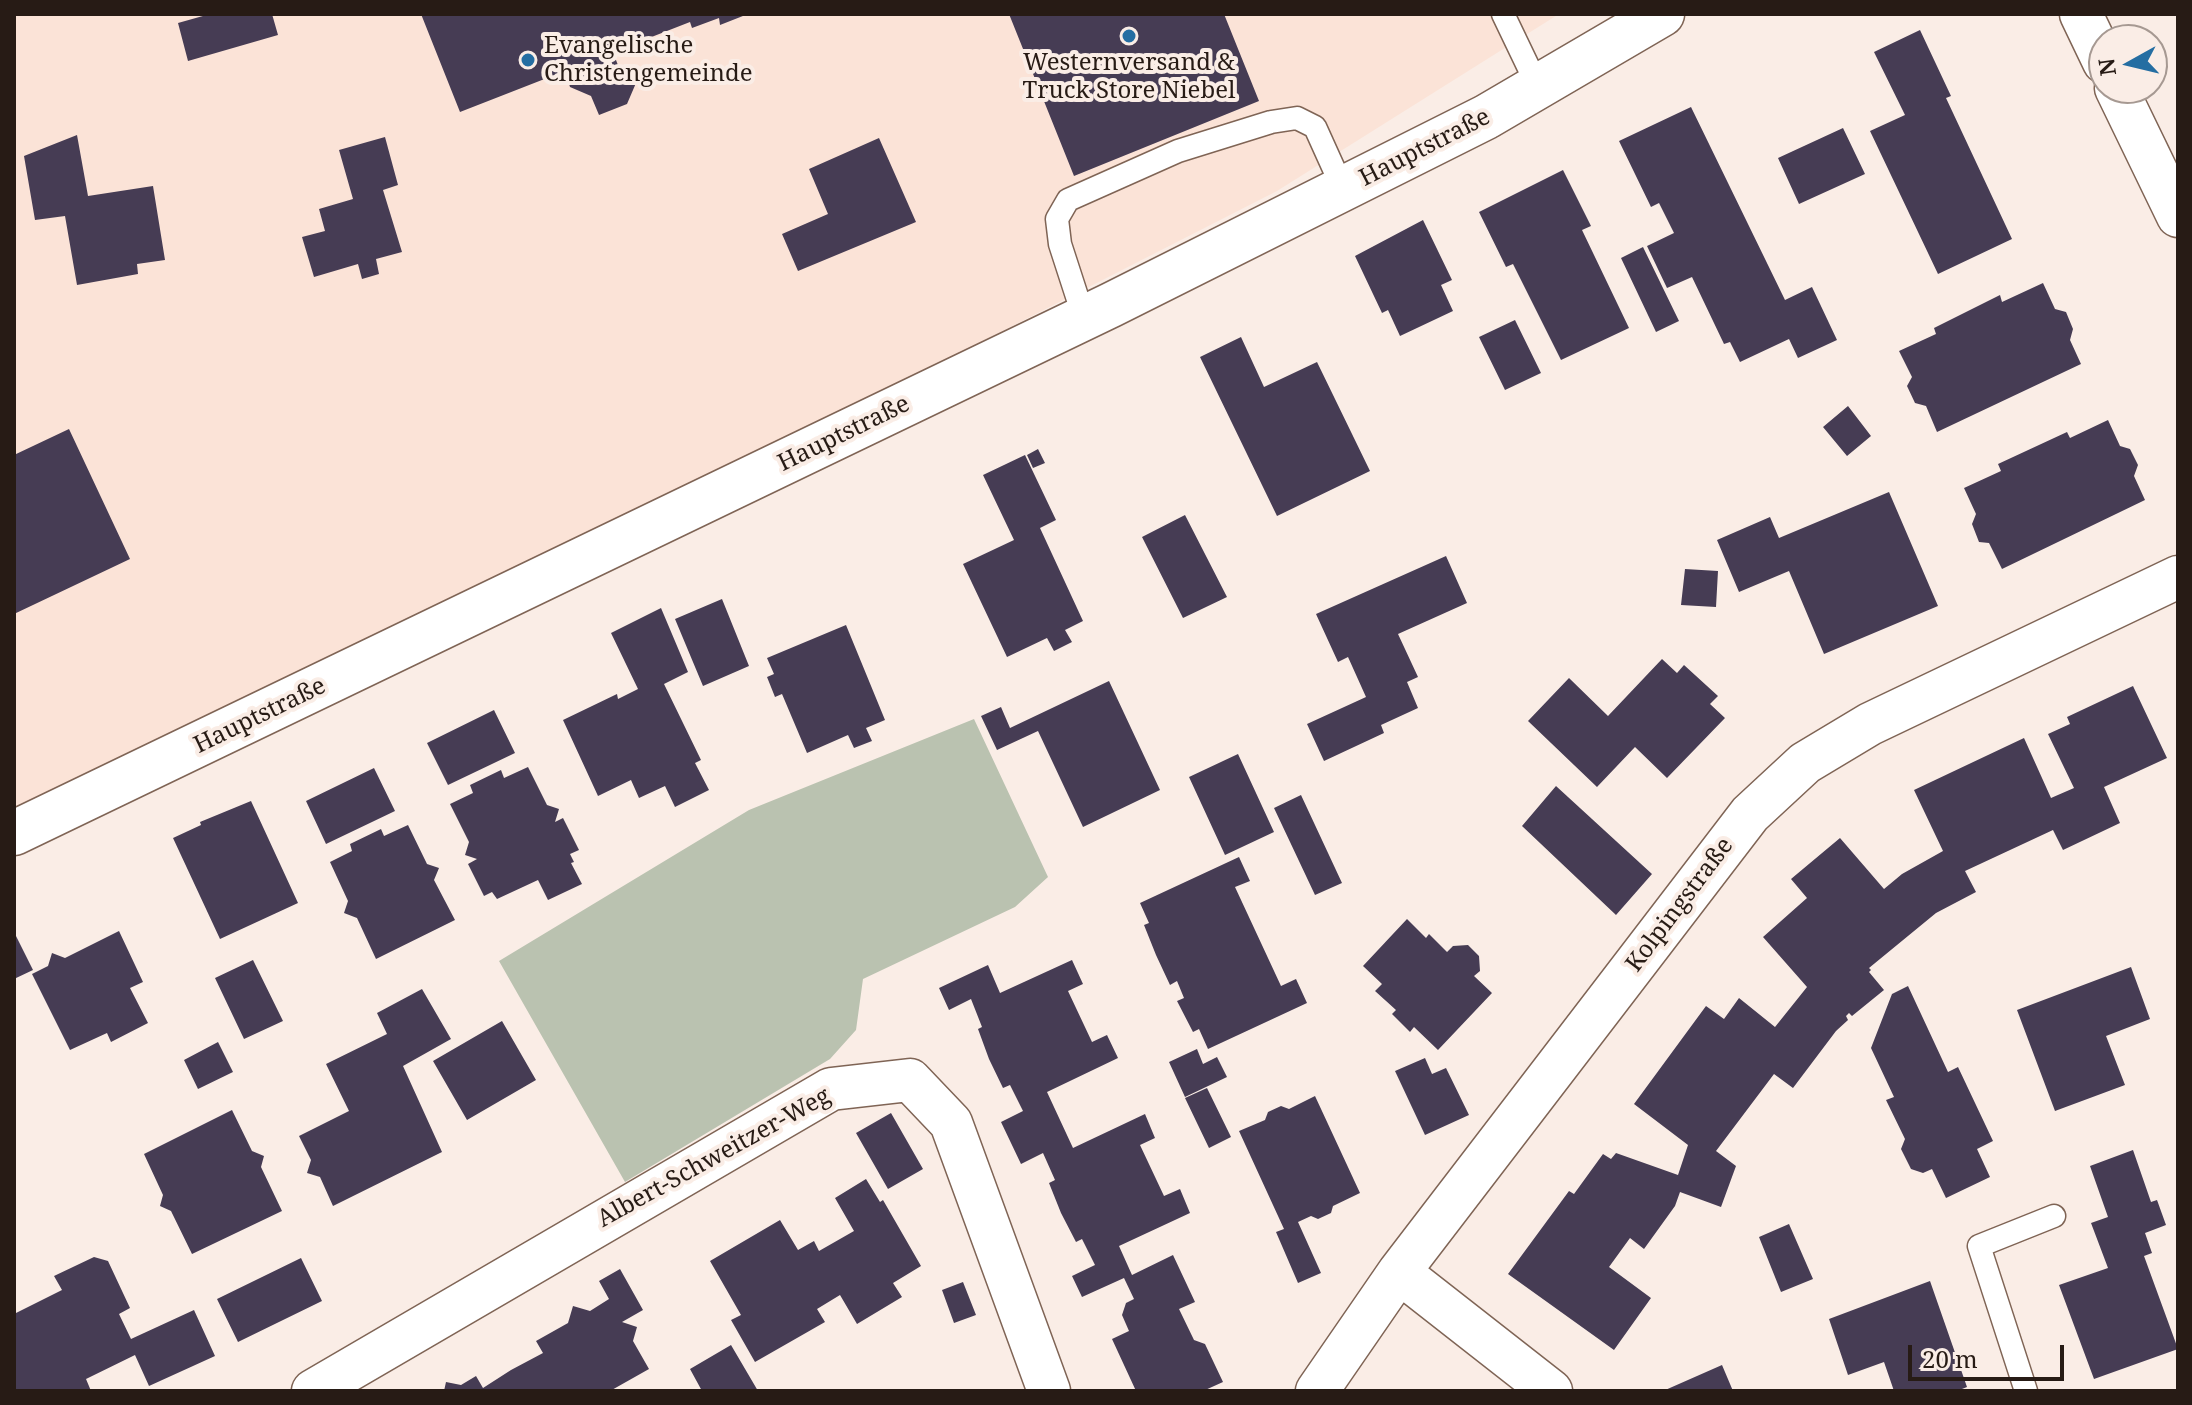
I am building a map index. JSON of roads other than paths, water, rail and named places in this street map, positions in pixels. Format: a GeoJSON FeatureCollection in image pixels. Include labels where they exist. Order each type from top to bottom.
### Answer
{"type":"FeatureCollection","features":[{"type":"Feature","properties":{"kind":"main road","name":"Hauptstraße"},"geometry":{"type":"LineString","coordinates":[[14,833],[1084,318],[1486,117],[1662,14]]}},
{"type":"Feature","properties":{"kind":"street"},"geometry":{"type":"LineString","coordinates":[[2124,104],[2178,216]]}},
{"type":"Feature","properties":{"kind":"street","name":"Kolpingstraße"},"geometry":{"type":"LineString","coordinates":[[1317,1391],[1399,1272],[1750,814],[1805,763],[1870,724],[2178,577]]}},
{"type":"Feature","properties":{"kind":"street","name":"Albert-Schweitzer-Weg"},"geometry":{"type":"LineString","coordinates":[[313,1391],[831,1089],[910,1080],[951,1123],[1049,1391]]}},
{"type":"Feature","properties":{"kind":"street"},"geometry":{"type":"LineString","coordinates":[[1399,1272],[1551,1391]]}},
{"type":"Feature","properties":{"kind":"lane"},"geometry":{"type":"LineString","coordinates":[[1503,14],[1538,87]]}},
{"type":"Feature","properties":{"kind":"lane"},"geometry":{"type":"LineString","coordinates":[[1084,318],[1060,244],[1057,219],[1068,200],[1178,151],[1271,122],[1297,118],[1315,127],[1343,189]]}},
{"type":"Feature","properties":{"kind":"lane"},"geometry":{"type":"LineString","coordinates":[[2026,1391],[1979,1246],[2054,1216]]}},
{"type":"Feature","properties":{"kind":"place","name":"Westernversand & Truck Store Niebel"},"geometry":{"type":"Point","coordinates":[1129,36]}},
{"type":"Feature","properties":{"kind":"place","name":"Evangelische Christengemeinde"},"geometry":{"type":"Point","coordinates":[528,60]}}]}
